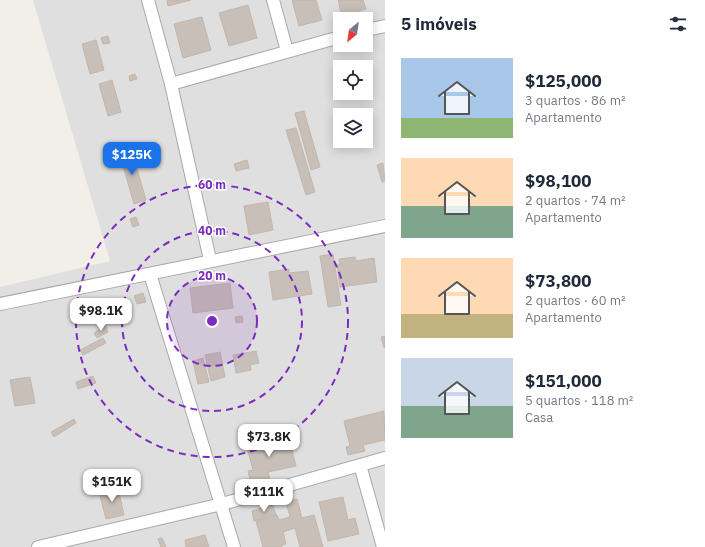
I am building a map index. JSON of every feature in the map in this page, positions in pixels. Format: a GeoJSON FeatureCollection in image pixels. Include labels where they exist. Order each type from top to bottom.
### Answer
{"type":"FeatureCollection","features":[{"type":"Feature","properties":{"kind":"street"},"geometry":{"type":"LineString","coordinates":[[148,0],[171,84],[210,260]]}},
{"type":"Feature","properties":{"kind":"street"},"geometry":{"type":"LineString","coordinates":[[273,0],[287,50]]}},
{"type":"Feature","properties":{"kind":"street"},"geometry":{"type":"LineString","coordinates":[[373,29],[385,26]]}},
{"type":"Feature","properties":{"kind":"street"},"geometry":{"type":"LineString","coordinates":[[171,84],[287,50],[333,39]]}},
{"type":"Feature","properties":{"kind":"street"},"geometry":{"type":"LineString","coordinates":[[0,304],[150,274],[210,260],[385,226]]}},
{"type":"Feature","properties":{"kind":"street"},"geometry":{"type":"LineString","coordinates":[[150,274],[234,547]]}},
{"type":"Feature","properties":{"kind":"street"},"geometry":{"type":"LineString","coordinates":[[38,547],[65,544],[222,504],[385,458]]}},
{"type":"Feature","properties":{"kind":"street"},"geometry":{"type":"LineString","coordinates":[[360,465],[383,547]]}},
{"type":"Feature","properties":{"kind":"shaded area"},"geometry":{"type":"Polygon","coordinates":[[[33,0],[385,0],[385,547],[0,547],[0,287],[110,261],[33,0]]]}},
{"type":"Feature","properties":{"kind":"building"},"geometry":{"type":"Polygon","coordinates":[[[167,0],[191,0],[168,6],[167,0]]]}},
{"type":"Feature","properties":{"kind":"building"},"geometry":{"type":"Polygon","coordinates":[[[292,0],[316,0],[322,20],[299,26],[292,0]]]}},
{"type":"Feature","properties":{"kind":"building"},"geometry":{"type":"Polygon","coordinates":[[[338,0],[363,0],[366,9],[356,12],[341,12],[338,0]]]}},
{"type":"Feature","properties":{"kind":"building"},"geometry":{"type":"Polygon","coordinates":[[[248,5],[257,38],[229,46],[219,13],[248,5]]]}},
{"type":"Feature","properties":{"kind":"building"},"geometry":{"type":"Polygon","coordinates":[[[202,17],[211,50],[183,58],[174,24],[202,17]]]}},
{"type":"Feature","properties":{"kind":"building"},"geometry":{"type":"Polygon","coordinates":[[[108,36],[110,43],[103,44],[101,38],[108,36]]]}},
{"type":"Feature","properties":{"kind":"building"},"geometry":{"type":"Polygon","coordinates":[[[96,40],[104,70],[90,74],[82,44],[96,40]]]}},
{"type":"Feature","properties":{"kind":"building"},"geometry":{"type":"Polygon","coordinates":[[[135,74],[137,79],[130,81],[129,76],[135,74]]]}},
{"type":"Feature","properties":{"kind":"building"},"geometry":{"type":"Polygon","coordinates":[[[112,80],[121,112],[108,116],[99,84],[112,80]]]}},
{"type":"Feature","properties":{"kind":"building"},"geometry":{"type":"Polygon","coordinates":[[[304,111],[320,167],[311,170],[295,113],[304,111]]]}},
{"type":"Feature","properties":{"kind":"building"},"geometry":{"type":"Polygon","coordinates":[[[296,128],[315,192],[306,195],[286,130],[296,128]]]}},
{"type":"Feature","properties":{"kind":"building"},"geometry":{"type":"Polygon","coordinates":[[[131,148],[146,200],[134,204],[119,152],[131,148]]]}},
{"type":"Feature","properties":{"kind":"building"},"geometry":{"type":"Polygon","coordinates":[[[247,160],[249,168],[236,171],[234,164],[247,160]]]}},
{"type":"Feature","properties":{"kind":"building"},"geometry":{"type":"Polygon","coordinates":[[[383,163],[385,181],[382,182],[377,165],[383,163]]]}},
{"type":"Feature","properties":{"kind":"building"},"geometry":{"type":"Polygon","coordinates":[[[268,202],[273,230],[249,235],[244,206],[268,202]]]}},
{"type":"Feature","properties":{"kind":"building"},"geometry":{"type":"Polygon","coordinates":[[[136,217],[139,225],[133,227],[130,219],[136,217]]]}},
{"type":"Feature","properties":{"kind":"building"},"geometry":{"type":"Polygon","coordinates":[[[333,254],[341,305],[328,307],[320,256],[333,254]]]}},
{"type":"Feature","properties":{"kind":"building"},"geometry":{"type":"Polygon","coordinates":[[[355,257],[356,261],[374,258],[377,282],[340,287],[337,265],[340,265],[339,259],[355,257]]]}},
{"type":"Feature","properties":{"kind":"building"},"geometry":{"type":"Polygon","coordinates":[[[289,269],[289,273],[308,271],[312,294],[273,300],[269,272],[289,269]]]}},
{"type":"Feature","properties":{"kind":"building"},"geometry":{"type":"Polygon","coordinates":[[[230,283],[233,308],[193,313],[190,288],[230,283]]]}},
{"type":"Feature","properties":{"kind":"building"},"geometry":{"type":"Polygon","coordinates":[[[143,293],[146,302],[137,304],[134,296],[143,293]]]}},
{"type":"Feature","properties":{"kind":"building"},"geometry":{"type":"Polygon","coordinates":[[[242,316],[243,322],[236,323],[235,317],[242,316]]]}},
{"type":"Feature","properties":{"kind":"building"},"geometry":{"type":"Polygon","coordinates":[[[106,326],[108,332],[97,338],[94,333],[106,326]]]}},
{"type":"Feature","properties":{"kind":"building"},"geometry":{"type":"Polygon","coordinates":[[[385,336],[385,347],[384,348],[381,337],[385,336]]]}},
{"type":"Feature","properties":{"kind":"building"},"geometry":{"type":"Polygon","coordinates":[[[103,338],[106,343],[83,355],[80,350],[103,338]]]}},
{"type":"Feature","properties":{"kind":"building"},"geometry":{"type":"Polygon","coordinates":[[[256,351],[259,363],[250,365],[251,370],[236,373],[233,355],[256,351]]]}},
{"type":"Feature","properties":{"kind":"building"},"geometry":{"type":"Polygon","coordinates":[[[220,352],[225,377],[211,381],[205,355],[220,352]]]}},
{"type":"Feature","properties":{"kind":"building"},"geometry":{"type":"Polygon","coordinates":[[[203,358],[209,382],[198,384],[193,361],[203,358]]]}},
{"type":"Feature","properties":{"kind":"building"},"geometry":{"type":"Polygon","coordinates":[[[93,376],[96,383],[78,389],[76,382],[93,376]]]}},
{"type":"Feature","properties":{"kind":"building"},"geometry":{"type":"Polygon","coordinates":[[[30,377],[35,403],[15,406],[10,380],[30,377]]]}},
{"type":"Feature","properties":{"kind":"building"},"geometry":{"type":"Polygon","coordinates":[[[384,411],[385,440],[363,445],[365,451],[348,455],[346,447],[350,446],[344,421],[384,411]]]}},
{"type":"Feature","properties":{"kind":"building"},"geometry":{"type":"Polygon","coordinates":[[[74,419],[76,423],[54,437],[51,432],[74,419]]]}},
{"type":"Feature","properties":{"kind":"building"},"geometry":{"type":"Polygon","coordinates":[[[289,438],[296,466],[268,472],[270,479],[251,484],[248,471],[253,470],[246,443],[265,439],[266,443],[289,438]]]}},
{"type":"Feature","properties":{"kind":"building"},"geometry":{"type":"Polygon","coordinates":[[[115,478],[117,487],[102,489],[101,480],[115,478]]]}},
{"type":"Feature","properties":{"kind":"building"},"geometry":{"type":"Polygon","coordinates":[[[129,478],[130,485],[119,487],[118,479],[129,478]]]}},
{"type":"Feature","properties":{"kind":"building"},"geometry":{"type":"Polygon","coordinates":[[[118,488],[124,515],[106,519],[99,492],[118,488]]]}},
{"type":"Feature","properties":{"kind":"building"},"geometry":{"type":"Polygon","coordinates":[[[343,497],[348,520],[355,518],[359,534],[328,541],[319,502],[343,497]]]}},
{"type":"Feature","properties":{"kind":"building"},"geometry":{"type":"Polygon","coordinates":[[[297,499],[302,518],[314,515],[323,547],[300,547],[295,528],[283,532],[286,544],[282,545],[282,547],[263,547],[256,521],[277,515],[279,520],[290,517],[286,502],[297,499]]]}},
{"type":"Feature","properties":{"kind":"building"},"geometry":{"type":"Polygon","coordinates":[[[273,505],[276,515],[254,521],[252,511],[273,505]]]}},
{"type":"Feature","properties":{"kind":"building"},"geometry":{"type":"Polygon","coordinates":[[[205,535],[209,547],[186,547],[185,540],[205,535]]]}},
{"type":"Feature","properties":{"kind":"building"},"geometry":{"type":"Polygon","coordinates":[[[162,538],[166,547],[161,547],[158,539],[162,538]]]}}]}
